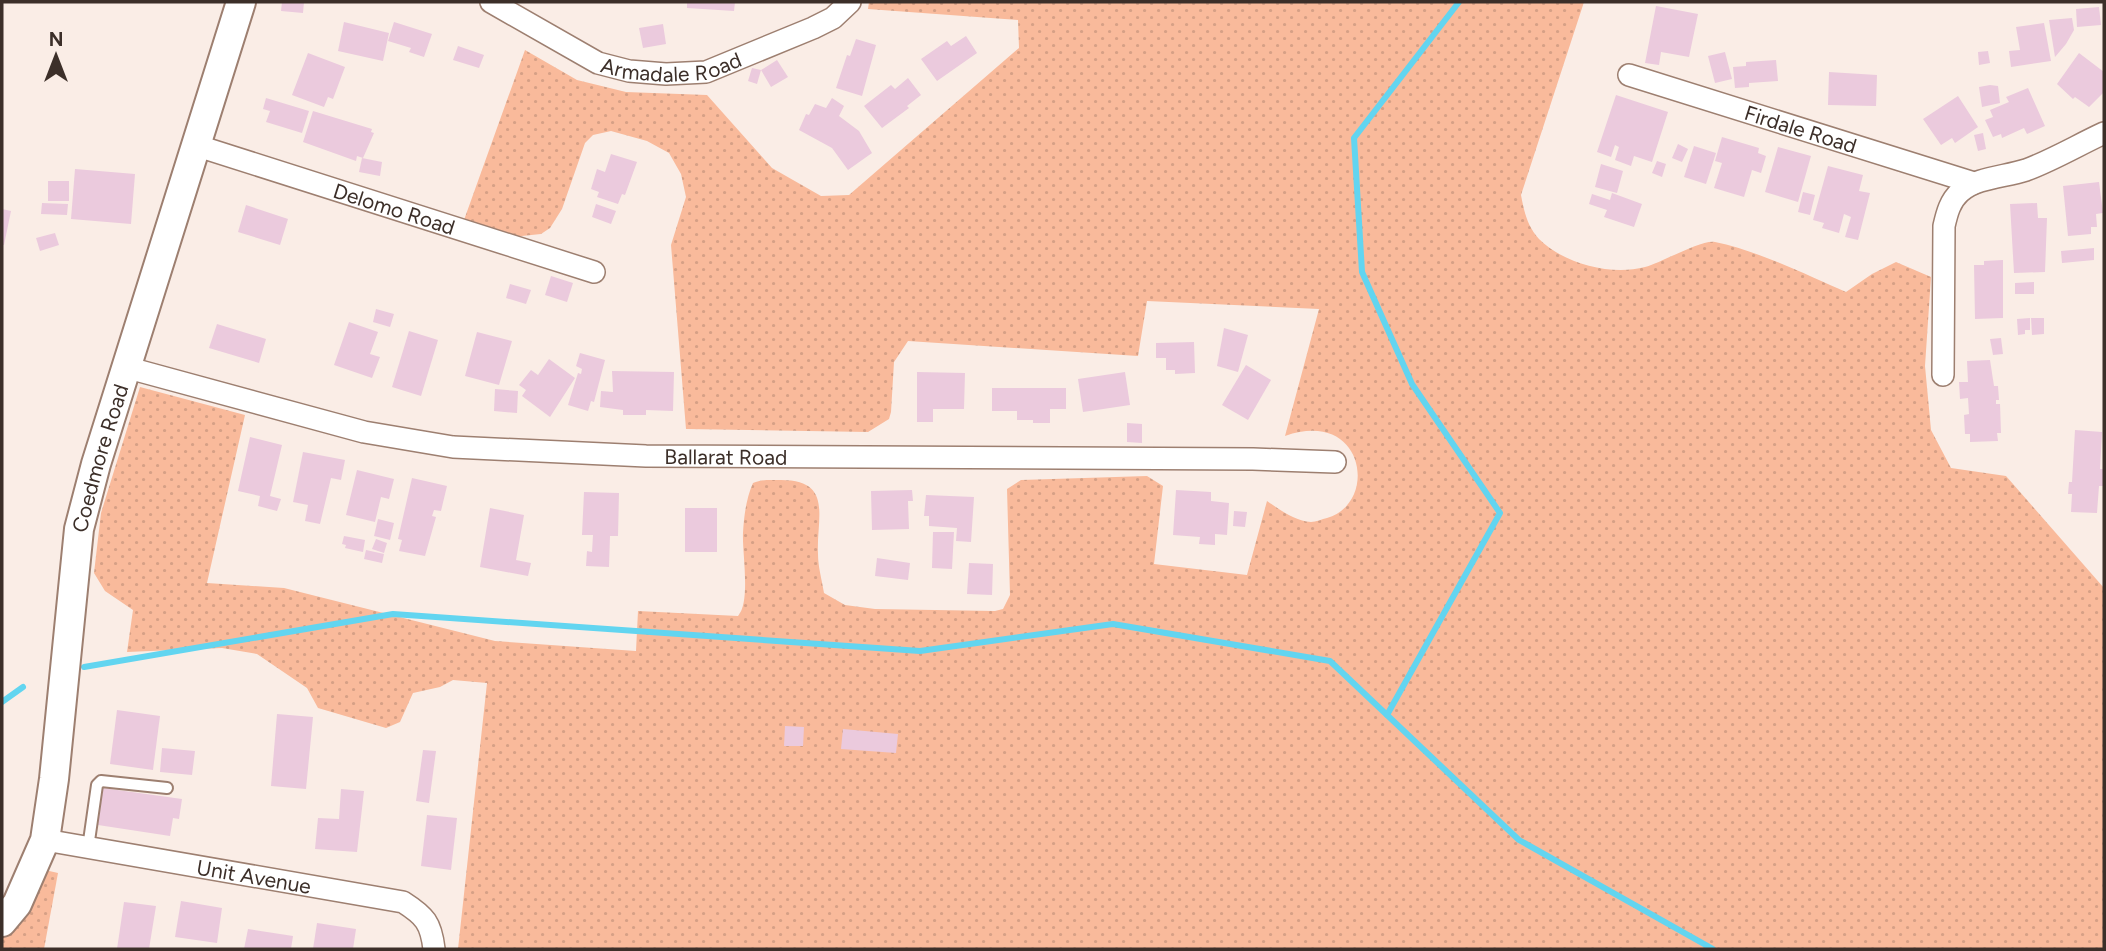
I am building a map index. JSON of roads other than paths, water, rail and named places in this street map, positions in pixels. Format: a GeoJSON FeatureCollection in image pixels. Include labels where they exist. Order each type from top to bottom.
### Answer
{"type":"FeatureCollection","features":[{"type":"Feature","properties":{"kind":"street","name":"Coedmore Road"},"geometry":{"type":"LineString","coordinates":[[2,922],[17,904],[45,840],[54,779],[79,529],[125,367],[242,2]]}},
{"type":"Feature","properties":{"kind":"street","name":"Armadale Road"},"geometry":{"type":"LineString","coordinates":[[491,2],[598,63],[629,71],[666,74],[706,72],[813,28],[833,18],[850,2]]}},
{"type":"Feature","properties":{"kind":"street","name":"Firdale Road"},"geometry":{"type":"LineString","coordinates":[[1629,75],[1975,183]]}},
{"type":"Feature","properties":{"kind":"street","name":"Firdale Road"},"geometry":{"type":"LineString","coordinates":[[1943,375],[1944,226],[1949,206],[1959,193],[1975,183],[2011,175],[2104,133]]}},
{"type":"Feature","properties":{"kind":"street","name":"Delomo Road"},"geometry":{"type":"LineString","coordinates":[[198,146],[594,272]]}},
{"type":"Feature","properties":{"kind":"street","name":"Ballarat Road"},"geometry":{"type":"LineString","coordinates":[[125,367],[363,432],[453,447],[646,456],[1253,458],[1335,462]]}},
{"type":"Feature","properties":{"kind":"street","name":"Unit Avenue"},"geometry":{"type":"LineString","coordinates":[[45,840],[403,902],[423,915],[433,936],[434,949]]}},
{"type":"Feature","properties":{"kind":"lane"},"geometry":{"type":"LineString","coordinates":[[88,848],[97,785],[100,781],[167,788]]}},
{"type":"Feature","properties":{"kind":"waterway"},"geometry":{"type":"LineString","coordinates":[[1387,715],[1500,513],[1412,384],[1362,272],[1354,138],[1459,2]]}},
{"type":"Feature","properties":{"kind":"waterway"},"geometry":{"type":"LineString","coordinates":[[84,667],[393,614],[920,651],[1113,624],[1330,661],[1519,840],[1713,949]]}},
{"type":"Feature","properties":{"kind":"waterway"},"geometry":{"type":"LineString","coordinates":[[2,702],[23,687]]}}]}
